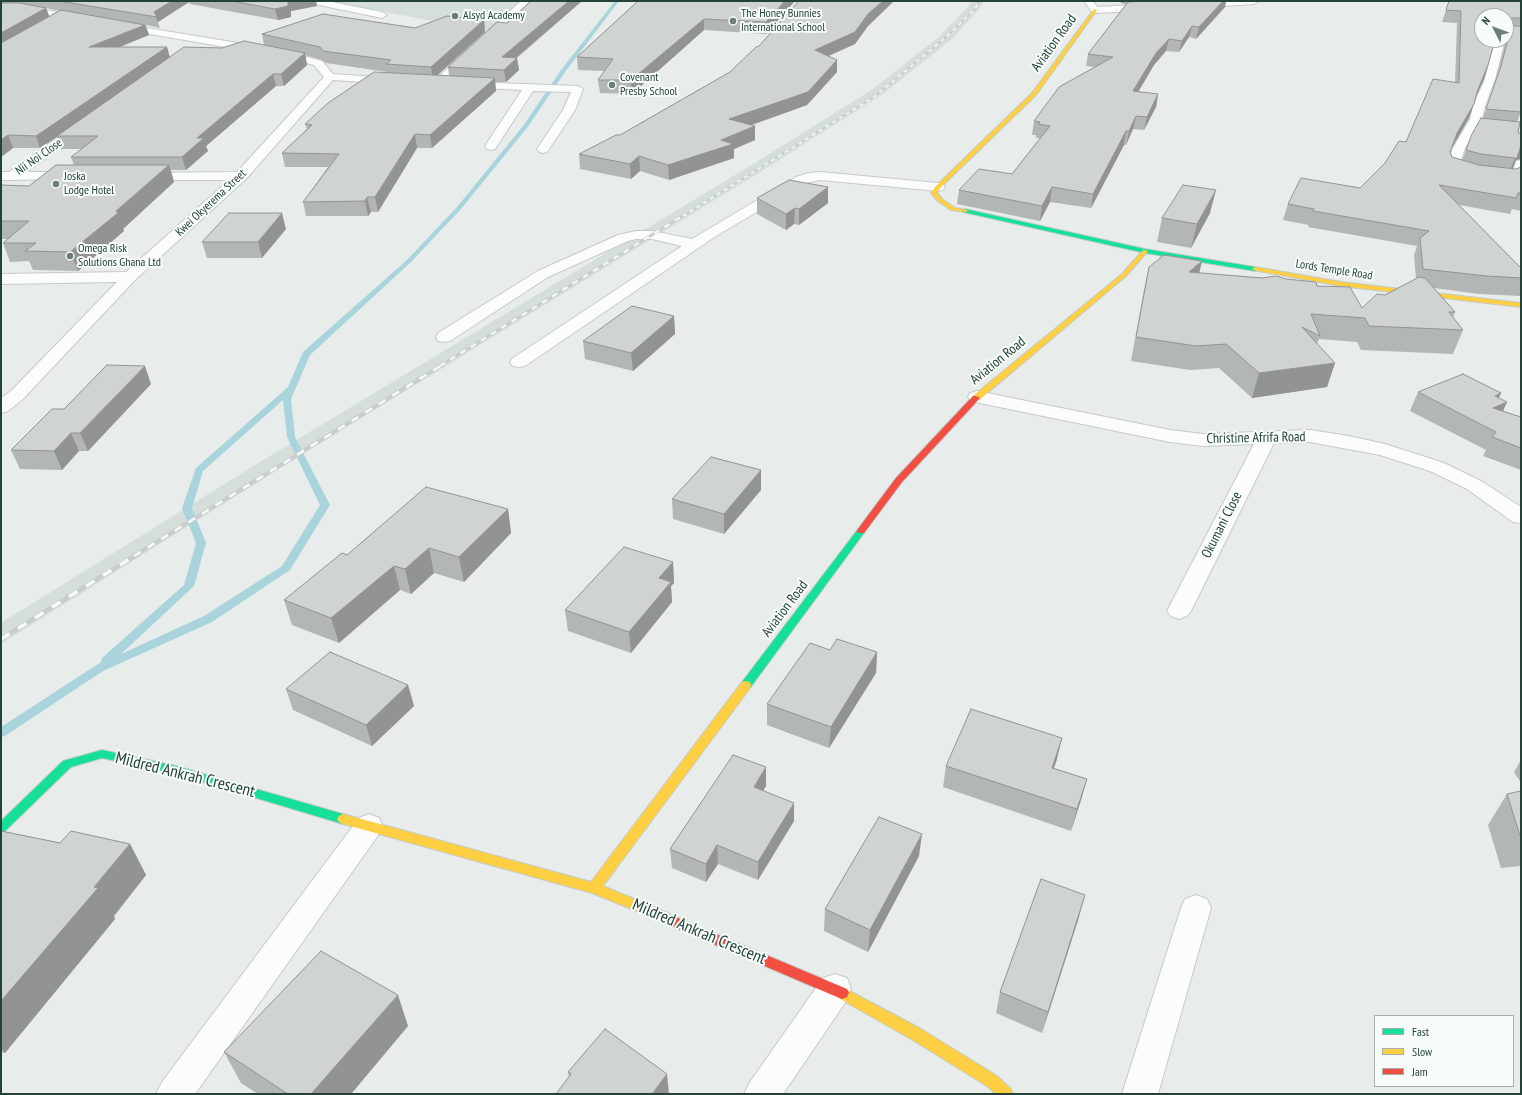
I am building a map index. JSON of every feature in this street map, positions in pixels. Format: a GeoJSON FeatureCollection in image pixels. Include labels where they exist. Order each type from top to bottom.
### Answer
{"type":"FeatureCollection","features":[{"type":"Feature","properties":{"kind":"street"},"geometry":{"type":"LineString","coordinates":[[314,1],[382,15]]}},
{"type":"Feature","properties":{"kind":"street"},"geometry":{"type":"LineString","coordinates":[[526,1],[433,84],[578,89],[574,103],[543,149]]}},
{"type":"Feature","properties":{"kind":"street","name":"Aviation Road"},"geometry":{"type":"LineString","coordinates":[[938,187],[1034,94],[1095,10],[1088,1]]}},
{"type":"Feature","properties":{"kind":"street"},"geometry":{"type":"LineString","coordinates":[[1189,5],[1254,1]]}},
{"type":"Feature","properties":{"kind":"street"},"geometry":{"type":"LineString","coordinates":[[1095,10],[1165,6]]}},
{"type":"Feature","properties":{"kind":"street"},"geometry":{"type":"LineString","coordinates":[[1,8],[24,9],[93,21]]}},
{"type":"Feature","properties":{"kind":"street"},"geometry":{"type":"LineString","coordinates":[[48,24],[62,16]]}},
{"type":"Feature","properties":{"kind":"street"},"geometry":{"type":"LineString","coordinates":[[108,24],[280,53],[318,63],[330,77],[406,82]]}},
{"type":"Feature","properties":{"kind":"street"},"geometry":{"type":"LineString","coordinates":[[191,50],[204,41]]}},
{"type":"Feature","properties":{"kind":"street"},"geometry":{"type":"LineString","coordinates":[[1498,48],[1490,79],[1471,127],[1459,148],[1452,168],[1473,174],[1510,179],[1518,176],[1521,164]]}},
{"type":"Feature","properties":{"kind":"street","name":"Kwei Okyerema Street"},"geometry":{"type":"LineString","coordinates":[[1,407],[17,395],[130,277],[241,176],[330,77]]}},
{"type":"Feature","properties":{"kind":"street"},"geometry":{"type":"LineString","coordinates":[[491,146],[530,87]]}},
{"type":"Feature","properties":{"kind":"street","name":"Nii Noi Close"},"geometry":{"type":"LineString","coordinates":[[6,176],[95,118]]}},
{"type":"Feature","properties":{"kind":"street"},"geometry":{"type":"LineString","coordinates":[[1471,127],[1485,128]]}},
{"type":"Feature","properties":{"kind":"street"},"geometry":{"type":"LineString","coordinates":[[6,176],[83,176]]}},
{"type":"Feature","properties":{"kind":"street"},"geometry":{"type":"LineString","coordinates":[[130,176],[241,176]]}},
{"type":"Feature","properties":{"kind":"street"},"geometry":{"type":"LineString","coordinates":[[519,362],[739,215],[809,177],[820,176],[938,187],[934,193],[940,200],[953,208],[1145,250]]}},
{"type":"Feature","properties":{"kind":"street"},"geometry":{"type":"LineString","coordinates":[[444,337],[543,274],[623,238],[636,235],[652,235],[694,244]]}},
{"type":"Feature","properties":{"kind":"street","name":"Aviation Road"},"geometry":{"type":"LineString","coordinates":[[594,888],[899,480],[977,397],[1118,280],[1145,250]]}},
{"type":"Feature","properties":{"kind":"street","name":"Lords Temple Road"},"geometry":{"type":"LineString","coordinates":[[1145,250],[1341,284],[1521,305]]}},
{"type":"Feature","properties":{"kind":"street"},"geometry":{"type":"LineString","coordinates":[[1,279],[130,277]]}},
{"type":"Feature","properties":{"kind":"street","name":"Christine Afrifa Road"},"geometry":{"type":"LineString","coordinates":[[977,397],[1170,436],[1203,440],[1266,439],[1310,436],[1349,442],[1385,450],[1437,467],[1474,485],[1521,517]]}},
{"type":"Feature","properties":{"kind":"street","name":"Okumani Close"},"geometry":{"type":"LineString","coordinates":[[1179,611],[1266,439]]}},
{"type":"Feature","properties":{"kind":"street","name":"Mildred Ankrah Crescent"},"geometry":{"type":"LineString","coordinates":[[1,828],[67,764],[102,754],[176,770],[368,826],[594,888],[835,989],[916,1034],[992,1081],[1006,1094]]}},
{"type":"Feature","properties":{"kind":"street"},"geometry":{"type":"LineString","coordinates":[[174,1094],[368,826]]}},
{"type":"Feature","properties":{"kind":"street"},"geometry":{"type":"LineString","coordinates":[[1140,1094],[1196,908]]}},
{"type":"Feature","properties":{"kind":"street"},"geometry":{"type":"LineString","coordinates":[[762,1094],[835,989]]}},
{"type":"Feature","properties":{"kind":"shaded area","name":"Alsyd Academy"},"geometry":{"type":"Polygon","coordinates":[[[323,1],[520,1],[489,31],[323,1]]]}},
{"type":"Feature","properties":{"kind":"shaded area"},"geometry":{"type":"Polygon","coordinates":[[[972,1],[984,1],[979,9],[952,39],[884,93],[765,169],[274,472],[1,644],[1,623],[255,465],[750,166],[870,91],[939,37],[972,1]]]}},
{"type":"Feature","properties":{"kind":"building"},"geometry":{"type":"Polygon","coordinates":[[[59,1],[172,1],[154,12],[157,17],[59,1]]]}},
{"type":"Feature","properties":{"kind":"building"},"geometry":{"type":"Polygon","coordinates":[[[232,1],[288,1],[288,6],[275,9],[232,1]]]}},
{"type":"Feature","properties":{"kind":"building"},"geometry":{"type":"Polygon","coordinates":[[[531,1],[569,1],[502,57],[517,58],[504,70],[448,67],[497,22],[507,23],[531,1]]]}},
{"type":"Feature","properties":{"kind":"building"},"geometry":{"type":"Polygon","coordinates":[[[638,1],[785,1],[766,22],[704,19],[631,80],[598,80],[613,59],[577,57],[638,1]]]}},
{"type":"Feature","properties":{"kind":"building"},"geometry":{"type":"Polygon","coordinates":[[[799,1],[883,1],[868,14],[855,32],[815,50],[837,60],[808,92],[729,119],[755,126],[721,140],[733,144],[668,165],[639,156],[630,164],[579,154],[616,135],[620,135],[730,72],[756,47],[759,46],[799,1]]]}},
{"type":"Feature","properties":{"kind":"building"},"geometry":{"type":"Polygon","coordinates":[[[1223,1],[1199,27],[1192,26],[1182,41],[1169,39],[1156,53],[1133,91],[1158,94],[1147,117],[1136,116],[1129,131],[1126,131],[1093,194],[1052,187],[1042,206],[959,190],[979,169],[1012,174],[1050,126],[1038,124],[1040,122],[1034,121],[1059,87],[1113,57],[1088,54],[1128,2],[1223,1]]]}},
{"type":"Feature","properties":{"kind":"building"},"geometry":{"type":"Polygon","coordinates":[[[1449,1],[1521,1],[1521,18],[1514,18],[1514,8],[1474,8],[1474,48],[1493,48],[1474,104],[1457,133],[1450,152],[1452,157],[1479,165],[1516,169],[1521,167],[1521,193],[1518,193],[1516,198],[1439,185],[1521,268],[1521,278],[1423,269],[1420,238],[1429,231],[1313,211],[1314,209],[1288,204],[1301,178],[1360,188],[1385,163],[1399,141],[1406,142],[1433,79],[1459,83],[1461,11],[1446,10],[1449,1]]]}},
{"type":"Feature","properties":{"kind":"building"},"geometry":{"type":"Polygon","coordinates":[[[1,3],[20,3],[46,8],[1,33],[1,3]]]}},
{"type":"Feature","properties":{"kind":"building"},"geometry":{"type":"Polygon","coordinates":[[[61,10],[145,25],[89,47],[167,47],[36,136],[8,135],[1,140],[1,43],[61,10]]]}},
{"type":"Feature","properties":{"kind":"building"},"geometry":{"type":"Polygon","coordinates":[[[323,14],[415,28],[447,16],[484,20],[431,67],[386,64],[391,60],[323,51],[320,47],[262,34],[323,14]]]}},
{"type":"Feature","properties":{"kind":"building"},"geometry":{"type":"Polygon","coordinates":[[[1514,26],[1521,26],[1521,112],[1486,109],[1506,48],[1514,48],[1514,26]]]}},
{"type":"Feature","properties":{"kind":"building"},"geometry":{"type":"Polygon","coordinates":[[[244,41],[305,53],[281,74],[273,74],[197,138],[204,138],[182,157],[71,157],[98,136],[57,136],[184,47],[222,48],[244,41]]]}},
{"type":"Feature","properties":{"kind":"building"},"geometry":{"type":"Polygon","coordinates":[[[374,72],[495,78],[430,135],[415,134],[375,197],[367,197],[365,201],[303,202],[339,154],[282,153],[312,125],[305,124],[328,103],[374,72]]]}},
{"type":"Feature","properties":{"kind":"building"},"geometry":{"type":"Polygon","coordinates":[[[1481,118],[1520,122],[1518,133],[1521,133],[1521,145],[1517,158],[1481,154],[1466,150],[1472,134],[1481,118]]]}},
{"type":"Feature","properties":{"kind":"building"},"geometry":{"type":"Polygon","coordinates":[[[56,165],[169,165],[116,211],[118,213],[70,252],[25,251],[36,243],[3,243],[29,221],[1,221],[1,185],[29,186],[56,165]]]}},
{"type":"Feature","properties":{"kind":"building"},"geometry":{"type":"Polygon","coordinates":[[[789,180],[828,187],[799,209],[795,208],[786,214],[757,198],[789,180]]]}},
{"type":"Feature","properties":{"kind":"building"},"geometry":{"type":"Polygon","coordinates":[[[1183,185],[1216,190],[1197,224],[1162,218],[1183,185]]]}},
{"type":"Feature","properties":{"kind":"building"},"geometry":{"type":"Polygon","coordinates":[[[229,213],[282,213],[258,242],[202,242],[229,213]]]}},
{"type":"Feature","properties":{"kind":"building"},"geometry":{"type":"Polygon","coordinates":[[[1164,255],[1202,261],[1189,272],[1262,278],[1276,276],[1286,279],[1316,282],[1317,286],[1350,287],[1362,308],[1377,294],[1385,295],[1419,277],[1425,278],[1455,312],[1449,312],[1463,330],[1369,326],[1365,318],[1311,314],[1320,336],[1302,327],[1335,363],[1259,373],[1226,344],[1196,346],[1136,337],[1149,267],[1164,255]]]}},
{"type":"Feature","properties":{"kind":"building"},"geometry":{"type":"Polygon","coordinates":[[[632,306],[674,316],[631,353],[583,341],[632,306]]]}},
{"type":"Feature","properties":{"kind":"building"},"geometry":{"type":"Polygon","coordinates":[[[107,365],[145,366],[80,433],[71,433],[54,451],[11,450],[52,409],[64,409],[107,365]]]}},
{"type":"Feature","properties":{"kind":"building"},"geometry":{"type":"Polygon","coordinates":[[[1463,374],[1501,393],[1495,396],[1507,402],[1493,408],[1521,417],[1521,448],[1492,437],[1496,432],[1418,392],[1463,374]]]}},
{"type":"Feature","properties":{"kind":"building"},"geometry":{"type":"Polygon","coordinates":[[[711,457],[761,470],[724,514],[672,499],[711,457]]]}},
{"type":"Feature","properties":{"kind":"building"},"geometry":{"type":"Polygon","coordinates":[[[426,487],[508,509],[459,557],[429,548],[405,569],[394,566],[331,618],[284,600],[342,553],[347,555],[426,487]]]}},
{"type":"Feature","properties":{"kind":"building"},"geometry":{"type":"Polygon","coordinates":[[[624,547],[673,562],[659,578],[671,582],[629,632],[565,610],[624,547]]]}},
{"type":"Feature","properties":{"kind":"building"},"geometry":{"type":"Polygon","coordinates":[[[837,639],[877,652],[831,727],[767,704],[810,643],[830,650],[837,639]]]}},
{"type":"Feature","properties":{"kind":"building"},"geometry":{"type":"Polygon","coordinates":[[[330,652],[408,685],[366,725],[286,689],[330,652]]]}},
{"type":"Feature","properties":{"kind":"building"},"geometry":{"type":"Polygon","coordinates":[[[971,709],[1062,738],[1052,768],[1087,779],[1077,809],[946,766],[971,709]]]}},
{"type":"Feature","properties":{"kind":"building"},"geometry":{"type":"Polygon","coordinates":[[[733,755],[766,767],[754,787],[794,803],[758,862],[717,845],[706,864],[670,849],[733,755]]]}},
{"type":"Feature","properties":{"kind":"building"},"geometry":{"type":"Polygon","coordinates":[[[1521,791],[1521,836],[1520,836],[1507,794],[1521,791]]]}},
{"type":"Feature","properties":{"kind":"building"},"geometry":{"type":"Polygon","coordinates":[[[879,817],[922,834],[870,930],[825,909],[879,817]]]}},
{"type":"Feature","properties":{"kind":"building"},"geometry":{"type":"Polygon","coordinates":[[[1,831],[60,843],[71,831],[130,844],[94,887],[98,888],[1,1001],[1,831]]]}},
{"type":"Feature","properties":{"kind":"building"},"geometry":{"type":"Polygon","coordinates":[[[1041,879],[1085,895],[1048,1012],[1000,992],[1041,879]]]}},
{"type":"Feature","properties":{"kind":"building"},"geometry":{"type":"Polygon","coordinates":[[[321,951],[398,995],[311,1094],[288,1094],[224,1052],[321,951]]]}},
{"type":"Feature","properties":{"kind":"building"},"geometry":{"type":"Polygon","coordinates":[[[605,1029],[667,1074],[652,1094],[556,1094],[571,1074],[568,1072],[605,1029]]]}},
{"type":"Feature","properties":{"kind":"waterway"},"geometry":{"type":"LineString","coordinates":[[1,733],[99,668],[208,619],[286,568],[325,505],[291,437],[287,399],[306,354],[409,261],[459,208],[525,127],[563,71],[617,1]]}},
{"type":"Feature","properties":{"kind":"waterway"},"geometry":{"type":"LineString","coordinates":[[106,661],[189,586],[201,543],[187,508],[199,470],[290,389]]}},
{"type":"Feature","properties":{"kind":"railway"},"geometry":{"type":"LineString","coordinates":[[683,216],[874,97],[944,39],[975,9],[979,1]]}},
{"type":"Feature","properties":{"kind":"railway"},"geometry":{"type":"LineString","coordinates":[[440,366],[684,215]]}},
{"type":"Feature","properties":{"kind":"railway"},"geometry":{"type":"LineString","coordinates":[[134,556],[442,365]]}},
{"type":"Feature","properties":{"kind":"railway"},"geometry":{"type":"LineString","coordinates":[[1,639],[136,555]]}},
{"type":"Feature","properties":{"kind":"traffic: fast"},"geometry":{"type":"LineString","coordinates":[[965,211],[1145,251],[1255,269]]}},
{"type":"Feature","properties":{"kind":"traffic: fast"},"geometry":{"type":"LineString","coordinates":[[746,685],[861,531]]}},
{"type":"Feature","properties":{"kind":"traffic: fast"},"geometry":{"type":"LineString","coordinates":[[1,828],[67,764],[102,754],[176,770],[343,819]]}},
{"type":"Feature","properties":{"kind":"traffic: slow"},"geometry":{"type":"LineString","coordinates":[[965,211],[953,209],[940,200],[934,193],[938,187],[1034,94],[1095,10]]}},
{"type":"Feature","properties":{"kind":"traffic: slow"},"geometry":{"type":"LineString","coordinates":[[976,398],[1124,275],[1145,251]]}},
{"type":"Feature","properties":{"kind":"traffic: slow"},"geometry":{"type":"LineString","coordinates":[[1255,269],[1341,284],[1521,305]]}},
{"type":"Feature","properties":{"kind":"traffic: slow"},"geometry":{"type":"LineString","coordinates":[[594,888],[746,685]]}},
{"type":"Feature","properties":{"kind":"traffic: slow"},"geometry":{"type":"LineString","coordinates":[[343,819],[594,888],[666,918]]}},
{"type":"Feature","properties":{"kind":"traffic: slow"},"geometry":{"type":"LineString","coordinates":[[842,993],[916,1034],[992,1081],[1006,1094]]}},
{"type":"Feature","properties":{"kind":"traffic: jam"},"geometry":{"type":"LineString","coordinates":[[861,531],[899,480],[976,398]]}},
{"type":"Feature","properties":{"kind":"traffic: jam"},"geometry":{"type":"LineString","coordinates":[[666,918],[842,993]]}},
{"type":"Feature","properties":{"kind":"place","name":"Alsyd Academy"},"geometry":{"type":"Point","coordinates":[455,16]}},
{"type":"Feature","properties":{"kind":"place","name":"The Honey Bunnies International School"},"geometry":{"type":"Point","coordinates":[733,21]}},
{"type":"Feature","properties":{"kind":"place","name":"Covenant Presby School"},"geometry":{"type":"Point","coordinates":[612,85]}},
{"type":"Feature","properties":{"kind":"place","name":"Joska Lodge Hotel"},"geometry":{"type":"Point","coordinates":[56,184]}},
{"type":"Feature","properties":{"kind":"place","name":"Omega Risk Solutions Ghana Ltd"},"geometry":{"type":"Point","coordinates":[70,256]}}]}
